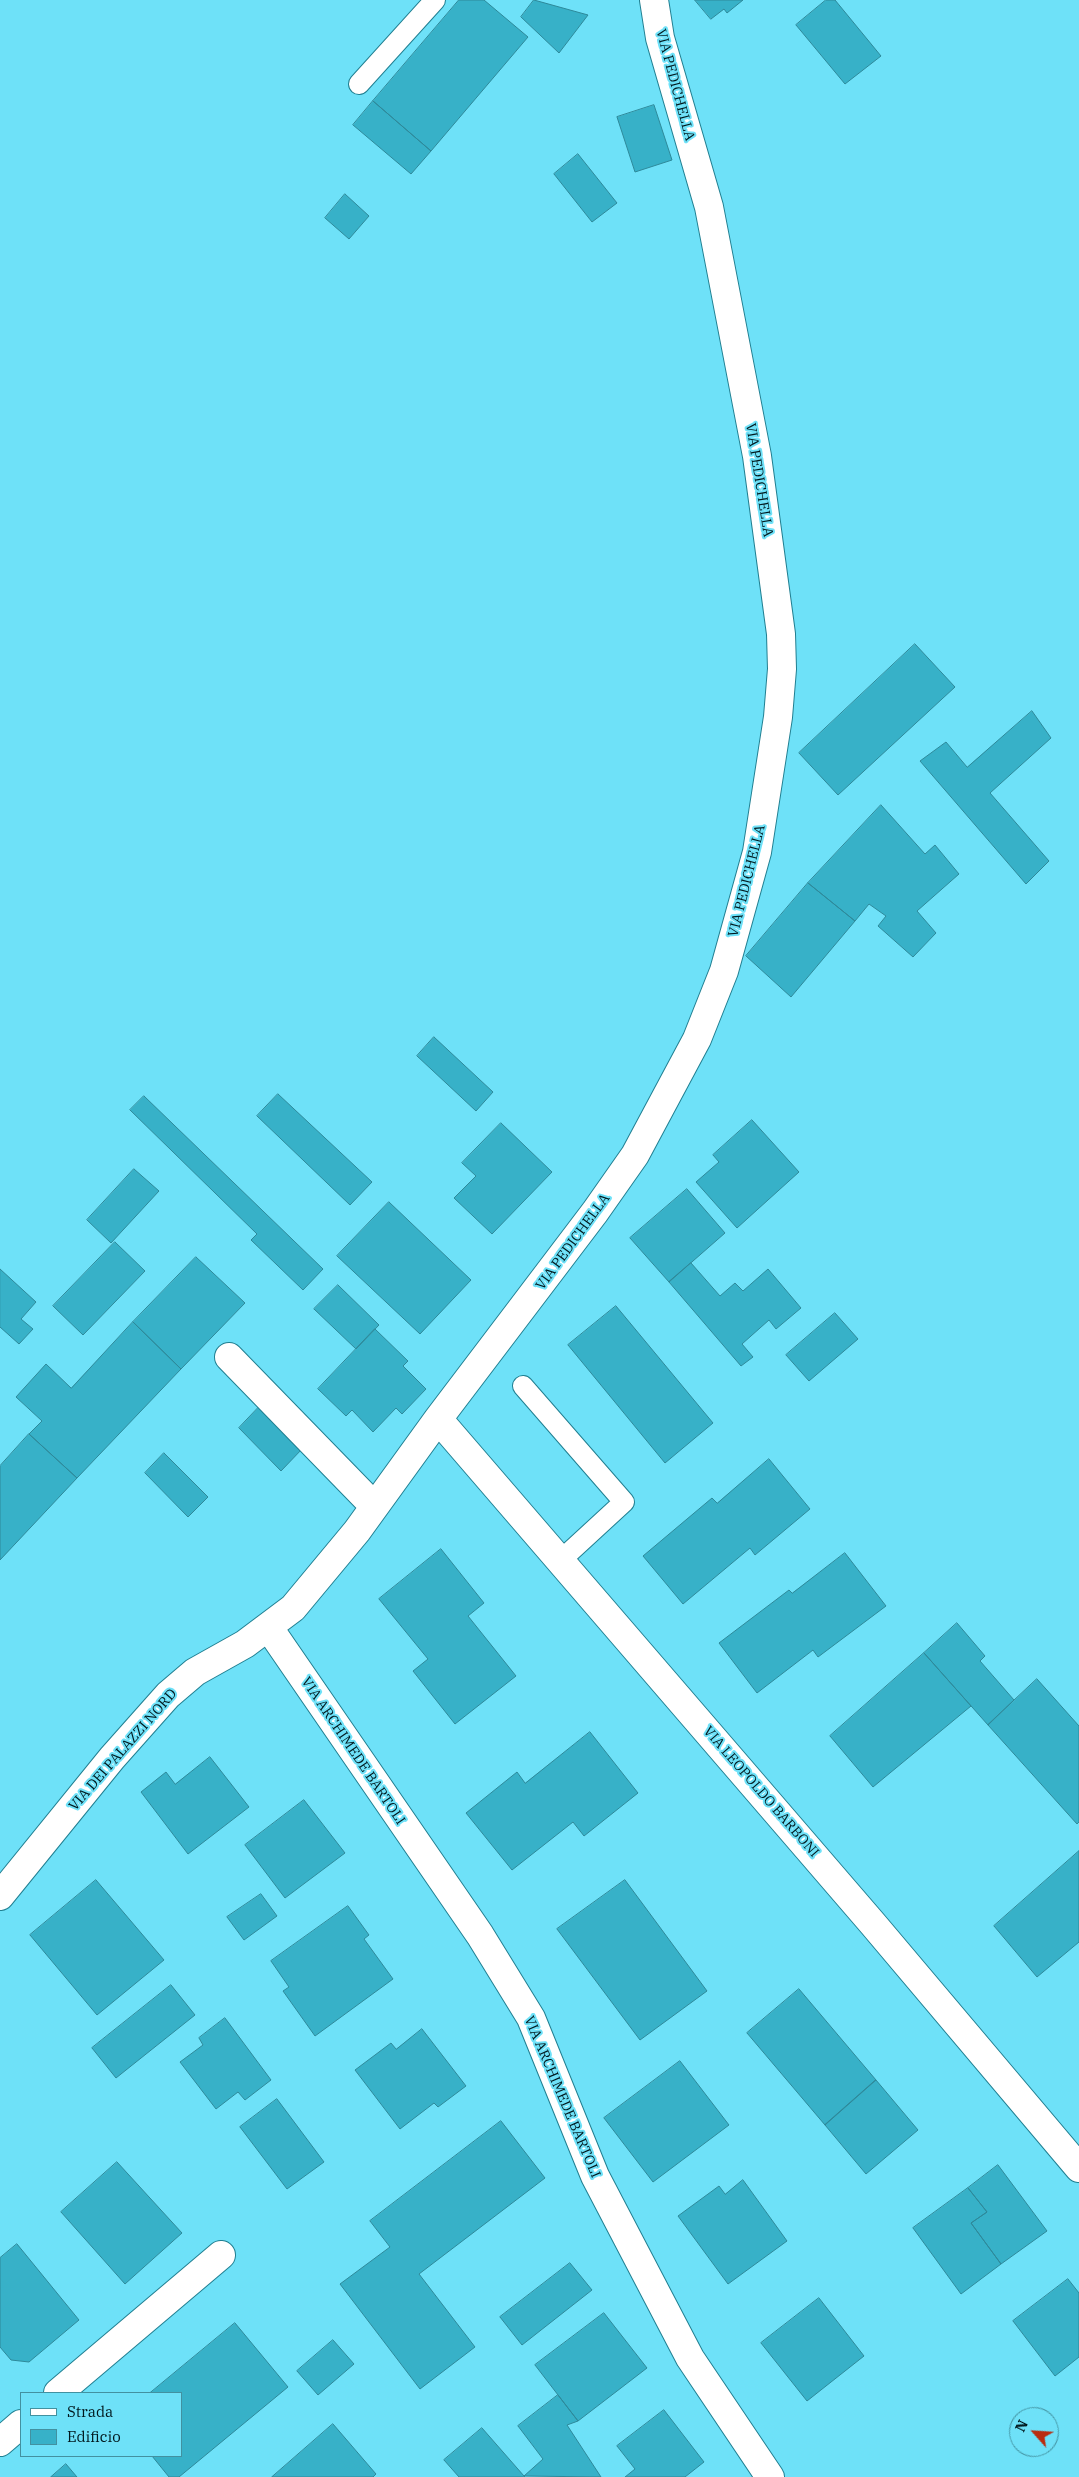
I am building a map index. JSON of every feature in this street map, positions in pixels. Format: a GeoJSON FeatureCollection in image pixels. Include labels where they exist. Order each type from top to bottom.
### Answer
{"type":"FeatureCollection","features":[{"type":"Feature","properties":{"kind":"street","name":"VIA PEDICHELLA"},"geometry":{"type":"LineString","coordinates":[[269,1628],[294,1608],[318,1581],[595,1212],[650,1130],[697,1039],[724,971],[757,852],[779,707],[782,634],[757,456],[709,207],[660,38],[654,0]]}},
{"type":"Feature","properties":{"kind":"street"},"geometry":{"type":"LineString","coordinates":[[229,1357],[374,1506]]}},
{"type":"Feature","properties":{"kind":"street","name":"VIA LEOPOLDO BARBONI"},"geometry":{"type":"LineString","coordinates":[[438,1419],[874,1924],[1079,2168]]}},
{"type":"Feature","properties":{"kind":"street","name":"VIA DEI PALAZZI NORD"},"geometry":{"type":"LineString","coordinates":[[0,1896],[112,1758],[168,1695],[195,1672],[269,1628]]}},
{"type":"Feature","properties":{"kind":"street","name":"VIA ARCHIMEDE BARTOLI"},"geometry":{"type":"LineString","coordinates":[[269,1628],[480,1935],[531,2018],[595,2176],[608,2202],[690,2358],[770,2477]]}},
{"type":"Feature","properties":{"kind":"street"},"geometry":{"type":"LineString","coordinates":[[59,2392],[221,2255]]}},
{"type":"Feature","properties":{"kind":"street"},"geometry":{"type":"LineString","coordinates":[[0,2442],[20,2425]]}},
{"type":"Feature","properties":{"kind":"lane"},"geometry":{"type":"LineString","coordinates":[[359,84],[435,0]]}},
{"type":"Feature","properties":{"kind":"lane"},"geometry":{"type":"LineString","coordinates":[[523,1386],[624,1502],[561,1560]]}},
{"type":"Feature","properties":{"kind":"building"},"geometry":{"type":"Polygon","coordinates":[[[459,0],[484,0],[528,37],[431,151],[373,101],[459,0]]]}},
{"type":"Feature","properties":{"kind":"building"},"geometry":{"type":"Polygon","coordinates":[[[534,0],[588,15],[559,53],[521,17],[534,0]]]}},
{"type":"Feature","properties":{"kind":"building"},"geometry":{"type":"Polygon","coordinates":[[[695,0],[743,0],[727,13],[724,9],[711,19],[695,0]]]}},
{"type":"Feature","properties":{"kind":"building"},"geometry":{"type":"Polygon","coordinates":[[[826,0],[835,0],[881,56],[845,84],[796,25],[826,0]]]}},
{"type":"Feature","properties":{"kind":"building"},"geometry":{"type":"Polygon","coordinates":[[[373,101],[431,151],[411,174],[353,125],[373,101]]]}},
{"type":"Feature","properties":{"kind":"building"},"geometry":{"type":"Polygon","coordinates":[[[654,105],[672,160],[635,172],[617,117],[654,105]]]}},
{"type":"Feature","properties":{"kind":"building"},"geometry":{"type":"Polygon","coordinates":[[[578,154],[617,203],[592,222],[554,174],[578,154]]]}},
{"type":"Feature","properties":{"kind":"building"},"geometry":{"type":"Polygon","coordinates":[[[345,194],[369,216],[349,239],[325,218],[345,194]]]}},
{"type":"Feature","properties":{"kind":"building"},"geometry":{"type":"Polygon","coordinates":[[[915,644],[955,687],[838,795],[799,753],[915,644]]]}},
{"type":"Feature","properties":{"kind":"building"},"geometry":{"type":"Polygon","coordinates":[[[1032,711],[1051,738],[990,793],[1049,861],[1026,884],[920,761],[946,742],[967,767],[1032,711]]]}},
{"type":"Feature","properties":{"kind":"building"},"geometry":{"type":"Polygon","coordinates":[[[881,805],[925,854],[935,845],[959,874],[917,911],[936,933],[913,957],[878,926],[886,916],[869,904],[855,921],[808,883],[881,805]]]}},
{"type":"Feature","properties":{"kind":"building"},"geometry":{"type":"Polygon","coordinates":[[[808,883],[855,921],[791,997],[746,956],[808,883]]]}},
{"type":"Feature","properties":{"kind":"building"},"geometry":{"type":"Polygon","coordinates":[[[434,1037],[493,1092],[476,1111],[417,1056],[434,1037]]]}},
{"type":"Feature","properties":{"kind":"building"},"geometry":{"type":"Polygon","coordinates":[[[278,1094],[372,1182],[350,1205],[257,1116],[278,1094]]]}},
{"type":"Feature","properties":{"kind":"building"},"geometry":{"type":"Polygon","coordinates":[[[144,1096],[323,1269],[303,1290],[251,1240],[257,1234],[130,1110],[144,1096]]]}},
{"type":"Feature","properties":{"kind":"building"},"geometry":{"type":"Polygon","coordinates":[[[752,1120],[799,1172],[737,1228],[696,1182],[719,1162],[713,1155],[752,1120]]]}},
{"type":"Feature","properties":{"kind":"building"},"geometry":{"type":"Polygon","coordinates":[[[501,1123],[552,1172],[492,1234],[454,1198],[476,1176],[462,1163],[501,1123]]]}},
{"type":"Feature","properties":{"kind":"building"},"geometry":{"type":"Polygon","coordinates":[[[134,1169],[159,1191],[111,1243],[87,1220],[134,1169]]]}},
{"type":"Feature","properties":{"kind":"building"},"geometry":{"type":"Polygon","coordinates":[[[687,1189],[725,1233],[669,1282],[630,1238],[687,1189]]]}},
{"type":"Feature","properties":{"kind":"building"},"geometry":{"type":"Polygon","coordinates":[[[389,1202],[471,1280],[420,1334],[337,1256],[389,1202]]]}},
{"type":"Feature","properties":{"kind":"building"},"geometry":{"type":"Polygon","coordinates":[[[115,1242],[145,1271],[83,1335],[53,1306],[115,1242]]]}},
{"type":"Feature","properties":{"kind":"building"},"geometry":{"type":"Polygon","coordinates":[[[196,1257],[245,1303],[181,1369],[133,1322],[196,1257]]]}},
{"type":"Feature","properties":{"kind":"building"},"geometry":{"type":"Polygon","coordinates":[[[691,1263],[720,1296],[735,1283],[743,1291],[768,1269],[801,1308],[776,1329],[769,1320],[742,1344],[753,1357],[741,1366],[669,1282],[691,1263]]]}},
{"type":"Feature","properties":{"kind":"building"},"geometry":{"type":"Polygon","coordinates":[[[0,1269],[36,1302],[21,1319],[33,1329],[19,1344],[0,1327],[0,1269]]]}},
{"type":"Feature","properties":{"kind":"building"},"geometry":{"type":"Polygon","coordinates":[[[338,1285],[379,1325],[356,1349],[314,1309],[338,1285]]]}},
{"type":"Feature","properties":{"kind":"building"},"geometry":{"type":"Polygon","coordinates":[[[616,1306],[713,1423],[665,1463],[568,1345],[616,1306]]]}},
{"type":"Feature","properties":{"kind":"building"},"geometry":{"type":"Polygon","coordinates":[[[835,1313],[858,1339],[809,1381],[786,1355],[835,1313]]]}},
{"type":"Feature","properties":{"kind":"building"},"geometry":{"type":"Polygon","coordinates":[[[133,1322],[181,1369],[77,1478],[29,1434],[42,1421],[16,1397],[46,1364],[71,1388],[133,1322]]]}},
{"type":"Feature","properties":{"kind":"building"},"geometry":{"type":"Polygon","coordinates":[[[375,1329],[408,1361],[403,1366],[426,1389],[402,1414],[396,1408],[373,1432],[352,1410],[346,1416],[318,1389],[375,1329]]]}},
{"type":"Feature","properties":{"kind":"building"},"geometry":{"type":"Polygon","coordinates":[[[259,1407],[303,1448],[281,1471],[239,1428],[259,1407]]]}},
{"type":"Feature","properties":{"kind":"building"},"geometry":{"type":"Polygon","coordinates":[[[29,1434],[77,1478],[0,1560],[0,1466],[29,1434]]]}},
{"type":"Feature","properties":{"kind":"building"},"geometry":{"type":"Polygon","coordinates":[[[164,1453],[208,1497],[188,1517],[145,1473],[164,1453]]]}},
{"type":"Feature","properties":{"kind":"building"},"geometry":{"type":"Polygon","coordinates":[[[769,1459],[810,1509],[755,1555],[750,1548],[683,1604],[643,1556],[712,1498],[717,1503],[769,1459]]]}},
{"type":"Feature","properties":{"kind":"building"},"geometry":{"type":"Polygon","coordinates":[[[441,1549],[484,1603],[468,1616],[516,1676],[455,1724],[413,1671],[428,1659],[379,1599],[441,1549]]]}},
{"type":"Feature","properties":{"kind":"building"},"geometry":{"type":"Polygon","coordinates":[[[845,1553],[886,1606],[818,1657],[813,1650],[757,1693],[719,1643],[789,1590],[792,1593],[845,1553]]]}},
{"type":"Feature","properties":{"kind":"building"},"geometry":{"type":"Polygon","coordinates":[[[957,1623],[985,1656],[980,1661],[1014,1700],[988,1725],[924,1653],[957,1623]]]}},
{"type":"Feature","properties":{"kind":"building"},"geometry":{"type":"Polygon","coordinates":[[[924,1653],[971,1706],[873,1787],[830,1736],[924,1653]]]}},
{"type":"Feature","properties":{"kind":"building"},"geometry":{"type":"Polygon","coordinates":[[[1037,1679],[1079,1726],[1079,1822],[1077,1824],[988,1725],[1037,1679]]]}},
{"type":"Feature","properties":{"kind":"building"},"geometry":{"type":"Polygon","coordinates":[[[590,1732],[638,1793],[584,1836],[573,1822],[512,1870],[466,1813],[517,1772],[525,1783],[590,1732]]]}},
{"type":"Feature","properties":{"kind":"building"},"geometry":{"type":"Polygon","coordinates":[[[210,1757],[249,1807],[188,1854],[141,1792],[166,1772],[175,1784],[210,1757]]]}},
{"type":"Feature","properties":{"kind":"building"},"geometry":{"type":"Polygon","coordinates":[[[304,1800],[345,1853],[285,1898],[245,1845],[304,1800]]]}},
{"type":"Feature","properties":{"kind":"building"},"geometry":{"type":"Polygon","coordinates":[[[1079,1851],[1079,1942],[1037,1977],[994,1926],[1079,1851]]]}},
{"type":"Feature","properties":{"kind":"building"},"geometry":{"type":"Polygon","coordinates":[[[96,1880],[164,1960],[97,2015],[30,1935],[96,1880]]]}},
{"type":"Feature","properties":{"kind":"building"},"geometry":{"type":"Polygon","coordinates":[[[625,1880],[707,1991],[640,2040],[557,1929],[625,1880]]]}},
{"type":"Feature","properties":{"kind":"building"},"geometry":{"type":"Polygon","coordinates":[[[261,1894],[277,1916],[244,1940],[227,1917],[261,1894]]]}},
{"type":"Feature","properties":{"kind":"building"},"geometry":{"type":"Polygon","coordinates":[[[348,1906],[369,1935],[364,1939],[393,1979],[315,2036],[283,1991],[289,1987],[271,1961],[348,1906]]]}},
{"type":"Feature","properties":{"kind":"building"},"geometry":{"type":"Polygon","coordinates":[[[171,1985],[195,2015],[116,2078],[92,2048],[171,1985]]]}},
{"type":"Feature","properties":{"kind":"building"},"geometry":{"type":"Polygon","coordinates":[[[799,1989],[876,2080],[825,2125],[747,2033],[799,1989]]]}},
{"type":"Feature","properties":{"kind":"building"},"geometry":{"type":"Polygon","coordinates":[[[225,2018],[271,2080],[245,2100],[238,2092],[216,2109],[180,2062],[203,2045],[199,2038],[225,2018]]]}},
{"type":"Feature","properties":{"kind":"building"},"geometry":{"type":"Polygon","coordinates":[[[422,2029],[466,2086],[438,2107],[434,2103],[400,2129],[355,2070],[391,2043],[396,2049],[422,2029]]]}},
{"type":"Feature","properties":{"kind":"building"},"geometry":{"type":"Polygon","coordinates":[[[680,2061],[729,2125],[653,2182],[604,2118],[680,2061]]]}},
{"type":"Feature","properties":{"kind":"building"},"geometry":{"type":"Polygon","coordinates":[[[876,2080],[918,2130],[866,2174],[825,2125],[876,2080]]]}},
{"type":"Feature","properties":{"kind":"building"},"geometry":{"type":"Polygon","coordinates":[[[277,2099],[324,2162],[287,2189],[240,2127],[277,2099]]]}},
{"type":"Feature","properties":{"kind":"building"},"geometry":{"type":"Polygon","coordinates":[[[501,2121],[545,2178],[419,2274],[475,2347],[420,2389],[340,2284],[390,2247],[370,2221],[501,2121]]]}},
{"type":"Feature","properties":{"kind":"building"},"geometry":{"type":"Polygon","coordinates":[[[117,2162],[182,2233],[125,2284],[61,2212],[117,2162]]]}},
{"type":"Feature","properties":{"kind":"building"},"geometry":{"type":"Polygon","coordinates":[[[998,2165],[1047,2231],[1001,2264],[971,2223],[987,2212],[968,2188],[998,2165]]]}},
{"type":"Feature","properties":{"kind":"building"},"geometry":{"type":"Polygon","coordinates":[[[743,2180],[787,2241],[728,2284],[678,2216],[719,2186],[725,2194],[743,2180]]]}},
{"type":"Feature","properties":{"kind":"building"},"geometry":{"type":"Polygon","coordinates":[[[968,2188],[987,2212],[971,2223],[1001,2264],[961,2294],[913,2228],[968,2188]]]}},
{"type":"Feature","properties":{"kind":"building"},"geometry":{"type":"Polygon","coordinates":[[[17,2244],[79,2320],[29,2362],[11,2360],[0,2347],[0,2258],[17,2244]]]}},
{"type":"Feature","properties":{"kind":"building"},"geometry":{"type":"Polygon","coordinates":[[[570,2263],[592,2290],[522,2345],[500,2317],[570,2263]]]}},
{"type":"Feature","properties":{"kind":"building"},"geometry":{"type":"Polygon","coordinates":[[[1068,2279],[1079,2293],[1079,2357],[1055,2376],[1013,2321],[1068,2279]]]}},
{"type":"Feature","properties":{"kind":"building"},"geometry":{"type":"Polygon","coordinates":[[[819,2298],[864,2356],[807,2401],[761,2343],[819,2298]]]}},
{"type":"Feature","properties":{"kind":"building"},"geometry":{"type":"Polygon","coordinates":[[[604,2313],[647,2368],[578,2421],[535,2365],[604,2313]]]}},
{"type":"Feature","properties":{"kind":"building"},"geometry":{"type":"Polygon","coordinates":[[[235,2323],[288,2387],[179,2477],[169,2477],[153,2457],[182,2457],[182,2392],[151,2392],[235,2323]]]}},
{"type":"Feature","properties":{"kind":"building"},"geometry":{"type":"Polygon","coordinates":[[[333,2340],[354,2364],[318,2395],[297,2371],[333,2340]]]}},
{"type":"Feature","properties":{"kind":"building"},"geometry":{"type":"Polygon","coordinates":[[[558,2395],[578,2421],[567,2425],[601,2477],[524,2476],[543,2459],[518,2426],[558,2395]]]}},
{"type":"Feature","properties":{"kind":"building"},"geometry":{"type":"Polygon","coordinates":[[[664,2410],[704,2462],[685,2477],[625,2477],[635,2469],[617,2446],[664,2410]]]}},
{"type":"Feature","properties":{"kind":"building"},"geometry":{"type":"Polygon","coordinates":[[[333,2424],[376,2474],[373,2477],[272,2477],[333,2424]]]}},
{"type":"Feature","properties":{"kind":"building"},"geometry":{"type":"Polygon","coordinates":[[[482,2428],[525,2477],[459,2477],[444,2460],[482,2428]]]}},
{"type":"Feature","properties":{"kind":"building"},"geometry":{"type":"Polygon","coordinates":[[[66,2464],[77,2477],[51,2477],[66,2464]]]}}]}
